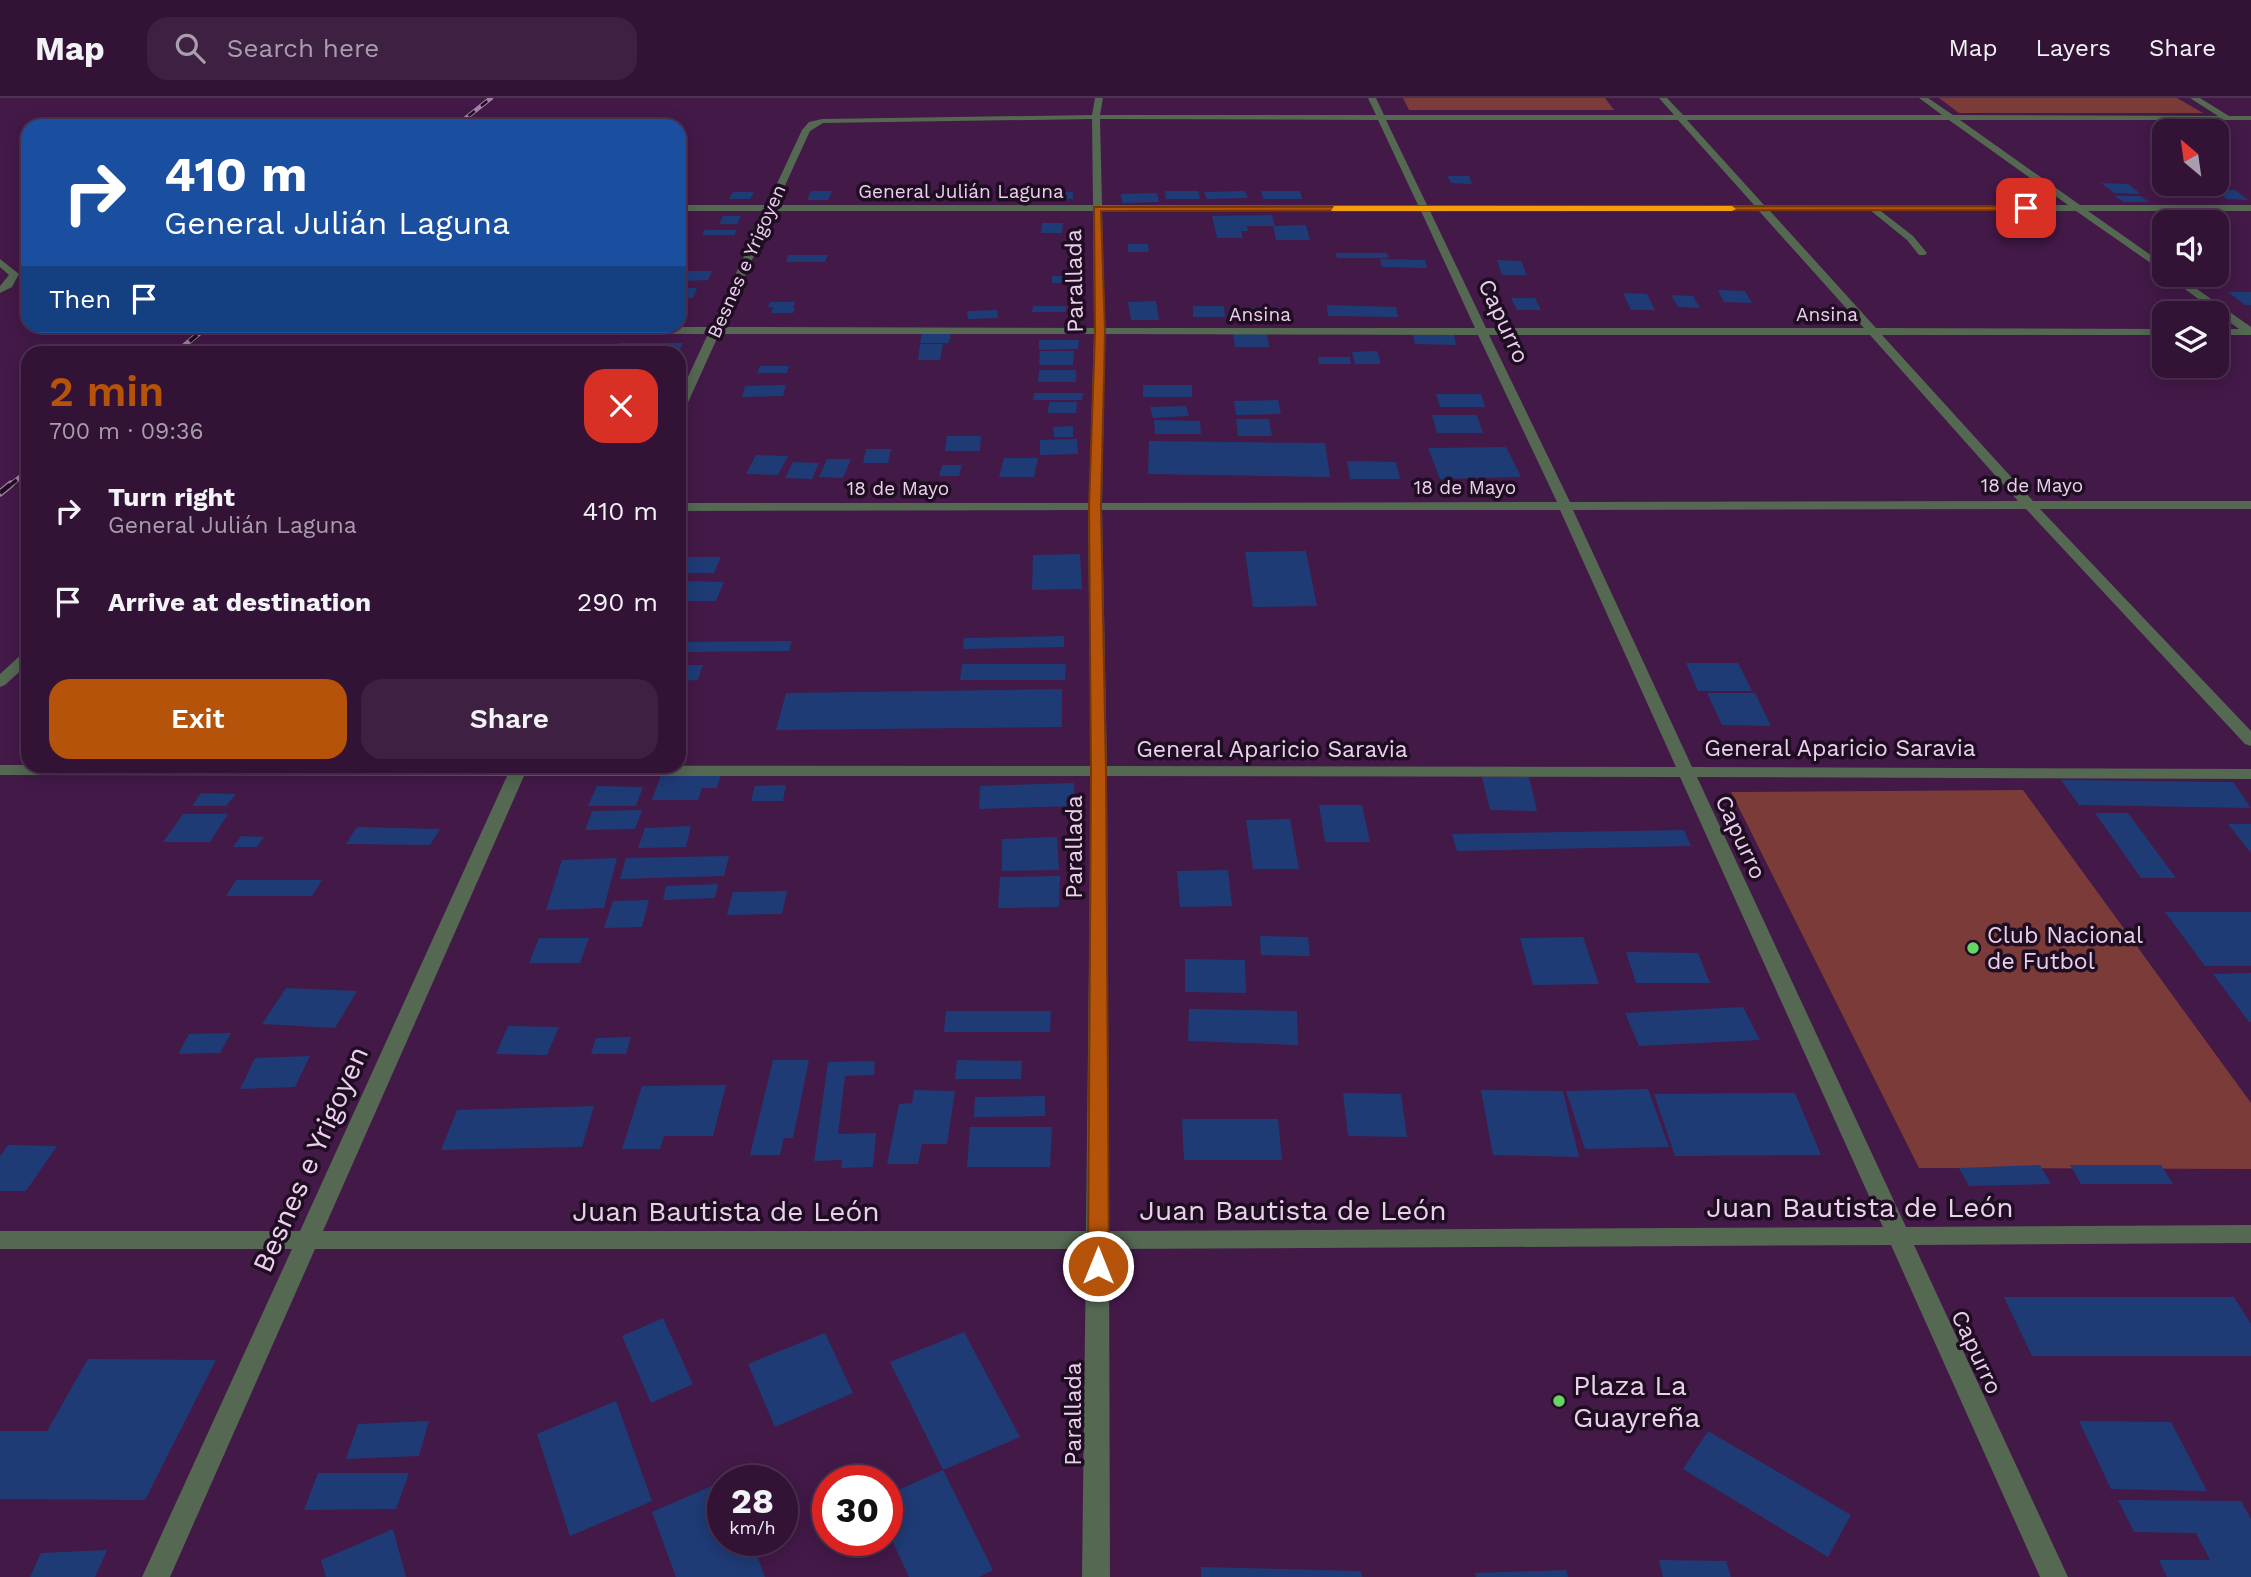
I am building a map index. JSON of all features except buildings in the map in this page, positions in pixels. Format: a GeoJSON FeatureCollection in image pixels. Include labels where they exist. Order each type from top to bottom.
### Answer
{"type":"FeatureCollection","features":[{"type":"Feature","properties":{"kind":"street","name":"Parallada"},"geometry":{"type":"LineString","coordinates":[[1096,1577],[1099,772],[1095,507],[1100,332],[1096,117],[1100,98]]}},
{"type":"Feature","properties":{"kind":"street","name":"Capurro"},"geometry":{"type":"LineString","coordinates":[[1372,98],[1565,506],[2054,1577]]}},
{"type":"Feature","properties":{"kind":"street"},"geometry":{"type":"LineString","coordinates":[[1663,98],[2028,504],[2251,741]]}},
{"type":"Feature","properties":{"kind":"street"},"geometry":{"type":"LineString","coordinates":[[1923,98],[2152,262]]}},
{"type":"Feature","properties":{"kind":"street"},"geometry":{"type":"LineString","coordinates":[[2193,98],[2251,130]]}},
{"type":"Feature","properties":{"kind":"street"},"geometry":{"type":"LineString","coordinates":[[1096,117],[2251,118]]}},
{"type":"Feature","properties":{"kind":"street","name":"Besnes e Yrigoyen"},"geometry":{"type":"LineString","coordinates":[[686,393],[768,209],[806,130],[812,124],[822,121],[1096,117]]}},
{"type":"Feature","properties":{"kind":"street","name":"General Julián Laguna"},"geometry":{"type":"LineString","coordinates":[[686,208],[2251,208]]}},
{"type":"Feature","properties":{"kind":"street"},"geometry":{"type":"LineString","coordinates":[[1873,208],[1910,238],[1922,253]]}},
{"type":"Feature","properties":{"kind":"street"},"geometry":{"type":"LineString","coordinates":[[0,262],[14,274],[8,285],[0,290]]}},
{"type":"Feature","properties":{"kind":"street"},"geometry":{"type":"LineString","coordinates":[[2188,287],[2251,332]]}},
{"type":"Feature","properties":{"kind":"street","name":"Ansina"},"geometry":{"type":"LineString","coordinates":[[686,332],[2152,332]]}},
{"type":"Feature","properties":{"kind":"street"},"geometry":{"type":"LineString","coordinates":[[2229,332],[2251,332]]}},
{"type":"Feature","properties":{"kind":"street","name":"18 de Mayo"},"geometry":{"type":"LineString","coordinates":[[686,507],[2251,505]]}},
{"type":"Feature","properties":{"kind":"street"},"geometry":{"type":"LineString","coordinates":[[0,682],[21,662]]}},
{"type":"Feature","properties":{"kind":"street","name":"General Aparicio Saravia"},"geometry":{"type":"LineString","coordinates":[[0,770],[21,770]]}},
{"type":"Feature","properties":{"kind":"street","name":"General Aparicio Saravia"},"geometry":{"type":"LineString","coordinates":[[686,770],[1684,770],[2251,774]]}},
{"type":"Feature","properties":{"kind":"street","name":"Besnes e Yrigoyen"},"geometry":{"type":"LineString","coordinates":[[156,1577],[517,773]]}},
{"type":"Feature","properties":{"kind":"street","name":"Juan Bautista de León"},"geometry":{"type":"LineString","coordinates":[[0,1240],[1098,1240],[2251,1234]]}},
{"type":"Feature","properties":{"kind":"shaded area"},"geometry":{"type":"Polygon","coordinates":[[[1403,98],[1605,98],[1614,110],[1409,110],[1403,98]]]}},
{"type":"Feature","properties":{"kind":"shaded area"},"geometry":{"type":"Polygon","coordinates":[[[1939,98],[2177,98],[2203,113],[1959,113],[1939,98]]]}},
{"type":"Feature","properties":{"kind":"shaded area","name":"Club Nacional de Futbol"},"geometry":{"type":"Polygon","coordinates":[[[2023,790],[2251,1103],[2251,1169],[1919,1168],[1731,792],[2023,790]]]}},
{"type":"Feature","properties":{"kind":"railway"},"geometry":{"type":"LineString","coordinates":[[465,119],[491,98]]}},
{"type":"Feature","properties":{"kind":"railway"},"geometry":{"type":"LineString","coordinates":[[184,346],[200,333]]}},
{"type":"Feature","properties":{"kind":"railway"},"geometry":{"type":"LineString","coordinates":[[9,486],[21,477]]}},
{"type":"Feature","properties":{"kind":"railway"},"geometry":{"type":"LineString","coordinates":[[0,493],[11,484]]}},
{"type":"Feature","properties":{"kind":"slow traffic"},"geometry":{"type":"LineString","coordinates":[[1334,209],[1732,209]]}},
{"type":"Feature","properties":{"kind":"place","name":"Club Nacional de Futbol"},"geometry":{"type":"Point","coordinates":[1973,948]}},
{"type":"Feature","properties":{"kind":"place","name":"Plaza La Guayreña"},"geometry":{"type":"Point","coordinates":[1559,1401]}},
{"type":"Feature","properties":{"kind":"route"},"geometry":{"type":"LineString","coordinates":[[1098,1266],[1099,772],[1095,507],[1100,332],[1097,209],[2026,208]]}}]}
